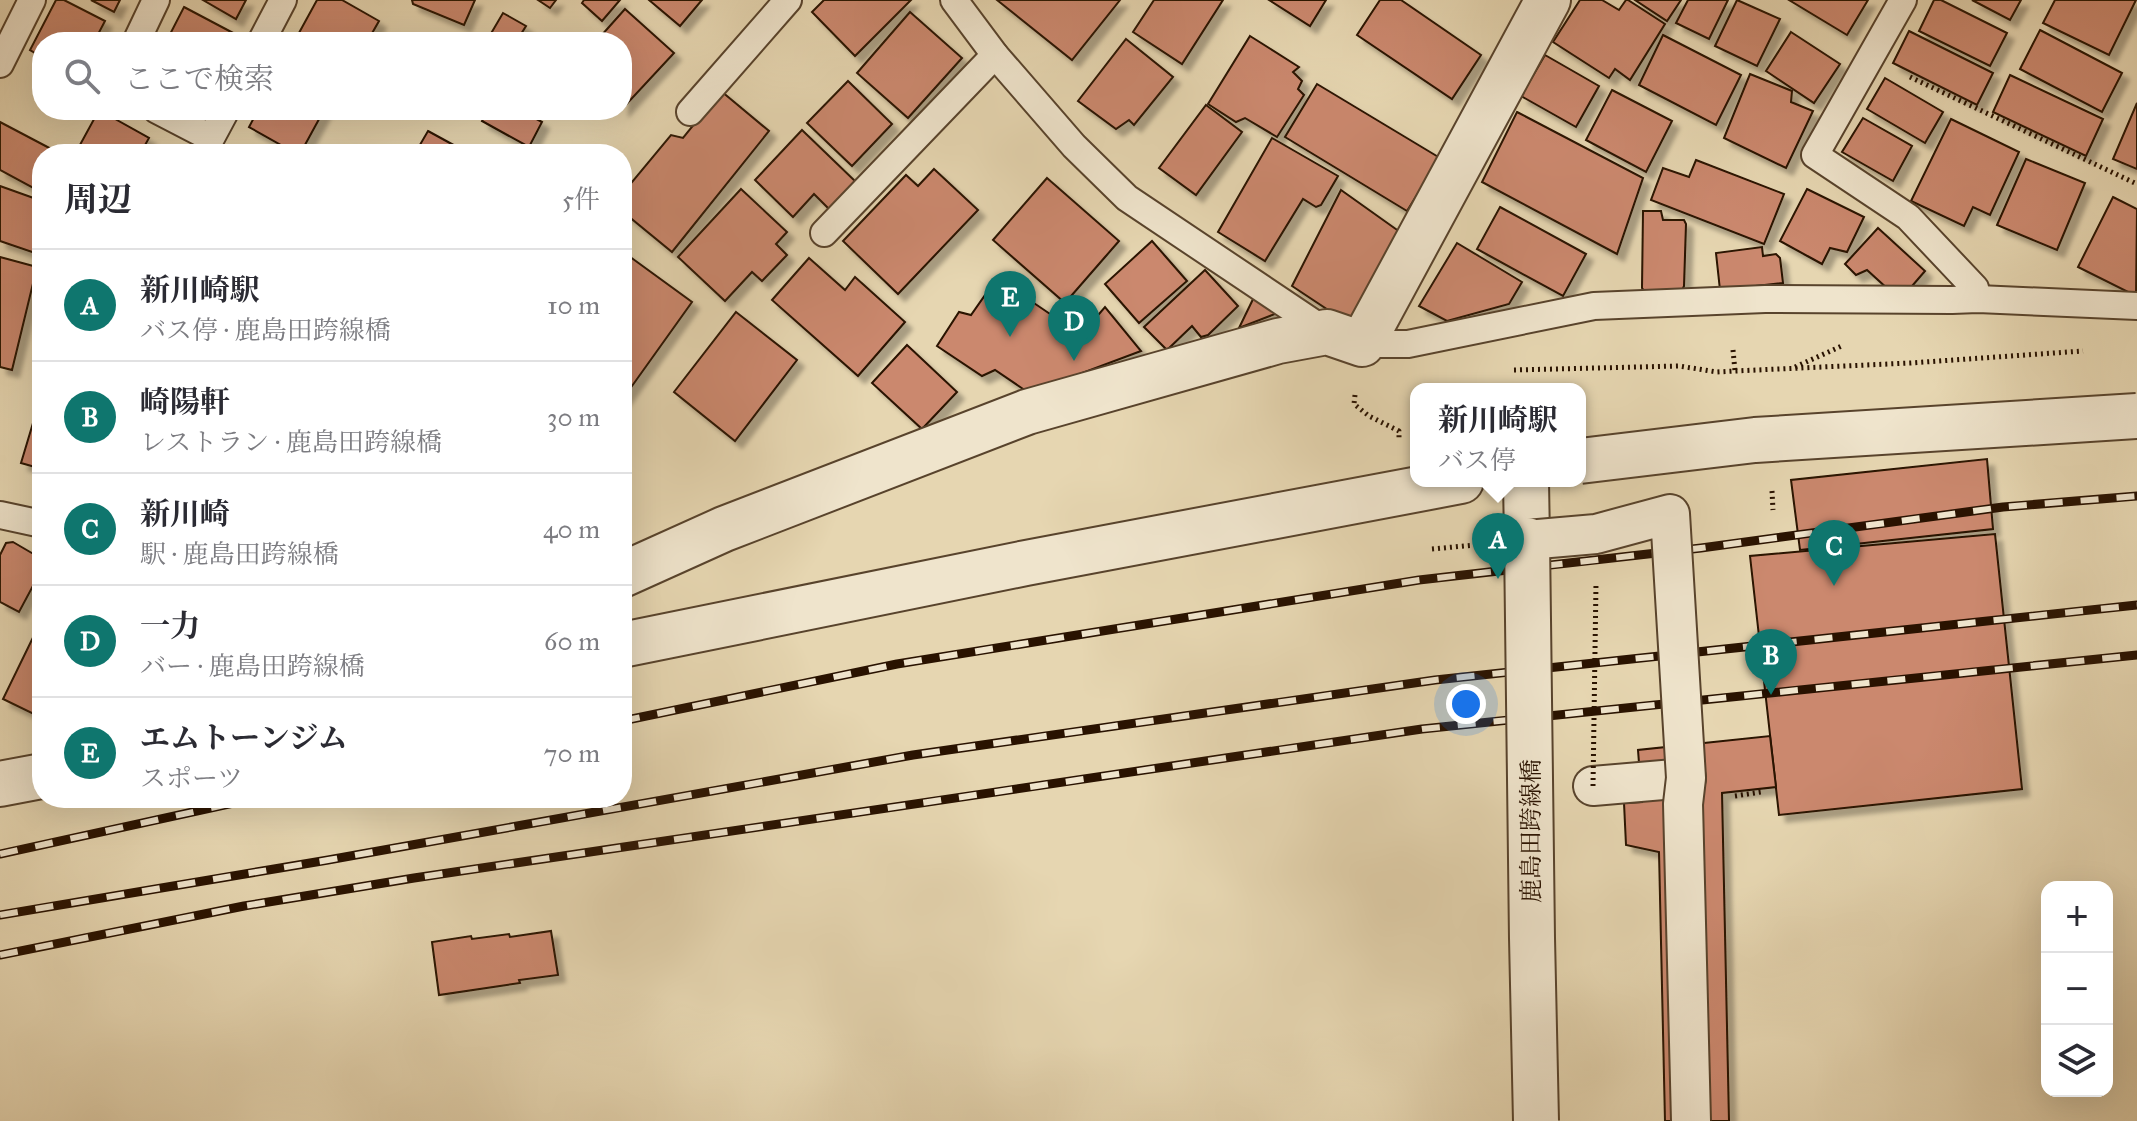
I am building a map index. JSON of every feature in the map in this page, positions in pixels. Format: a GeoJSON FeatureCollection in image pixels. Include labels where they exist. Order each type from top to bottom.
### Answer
{"type":"FeatureCollection","features":[{"type":"Feature","properties":{"kind":"street"},"geometry":{"type":"LineString","coordinates":[[632,570],[724,529],[1027,412],[1278,341],[1345,338],[1548,0]]}},
{"type":"Feature","properties":{"kind":"street"},"geometry":{"type":"LineString","coordinates":[[1586,460],[1755,440],[2137,416]]}},
{"type":"Feature","properties":{"kind":"street"},"geometry":{"type":"LineString","coordinates":[[632,643],[1026,563],[1429,487]]}},
{"type":"Feature","properties":{"kind":"street","name":"鹿島田跨線橋"},"geometry":{"type":"LineString","coordinates":[[1526,487],[1536,1121]]}},
{"type":"Feature","properties":{"kind":"street"},"geometry":{"type":"LineString","coordinates":[[1527,540],[1596,534],[1670,514],[1686,778],[1683,804],[1691,1121]]}},
{"type":"Feature","properties":{"kind":"street"},"geometry":{"type":"LineString","coordinates":[[0,784],[32,778]]}},
{"type":"Feature","properties":{"kind":"street"},"geometry":{"type":"LineString","coordinates":[[1593,786],[1686,778]]}},
{"type":"Feature","properties":{"kind":"lane"},"geometry":{"type":"LineString","coordinates":[[0,64],[32,0]]}},
{"type":"Feature","properties":{"kind":"lane"},"geometry":{"type":"LineString","coordinates":[[141,32],[156,0]]}},
{"type":"Feature","properties":{"kind":"lane"},"geometry":{"type":"LineString","coordinates":[[266,32],[283,0]]}},
{"type":"Feature","properties":{"kind":"lane"},"geometry":{"type":"LineString","coordinates":[[690,112],[788,0]]}},
{"type":"Feature","properties":{"kind":"lane"},"geometry":{"type":"LineString","coordinates":[[954,0],[995,55],[1074,146],[1127,198],[1345,338],[1408,344],[1594,306],[1765,299],[1978,299],[2137,306]]}},
{"type":"Feature","properties":{"kind":"lane"},"geometry":{"type":"LineString","coordinates":[[1903,0],[1815,155],[1908,217],[1975,288],[1978,299]]}},
{"type":"Feature","properties":{"kind":"lane"},"geometry":{"type":"LineString","coordinates":[[824,233],[995,55]]}},
{"type":"Feature","properties":{"kind":"lane"},"geometry":{"type":"LineString","coordinates":[[176,120],[211,138],[221,120]]}},
{"type":"Feature","properties":{"kind":"lane"},"geometry":{"type":"LineString","coordinates":[[0,515],[32,522]]}},
{"type":"Feature","properties":{"kind":"path"},"geometry":{"type":"LineString","coordinates":[[1870,58],[2137,184]]}},
{"type":"Feature","properties":{"kind":"path"},"geometry":{"type":"LineString","coordinates":[[1733,350],[1735,371]]}},
{"type":"Feature","properties":{"kind":"path"},"geometry":{"type":"LineString","coordinates":[[1679,366],[1717,372],[2092,351]]}},
{"type":"Feature","properties":{"kind":"path"},"geometry":{"type":"LineString","coordinates":[[1772,486],[1773,510]]}},
{"type":"Feature","properties":{"kind":"path"},"geometry":{"type":"LineString","coordinates":[[1593,786],[1596,534]]}},
{"type":"Feature","properties":{"kind":"building"},"geometry":{"type":"Polygon","coordinates":[[[56,0],[64,0],[105,21],[99,32],[39,32],[56,0]]]}},
{"type":"Feature","properties":{"kind":"building"},"geometry":{"type":"Polygon","coordinates":[[[91,0],[120,0],[114,12],[91,0]]]}},
{"type":"Feature","properties":{"kind":"building"},"geometry":{"type":"Polygon","coordinates":[[[203,0],[246,0],[236,19],[203,0]]]}},
{"type":"Feature","properties":{"kind":"building"},"geometry":{"type":"Polygon","coordinates":[[[317,0],[342,0],[379,21],[373,32],[299,32],[317,0]]]}},
{"type":"Feature","properties":{"kind":"building"},"geometry":{"type":"Polygon","coordinates":[[[412,0],[475,0],[464,25],[413,4],[412,0]]]}},
{"type":"Feature","properties":{"kind":"building"},"geometry":{"type":"Polygon","coordinates":[[[538,0],[556,0],[550,8],[538,0]]]}},
{"type":"Feature","properties":{"kind":"building"},"geometry":{"type":"Polygon","coordinates":[[[584,0],[620,0],[602,21],[582,3],[584,0]]]}},
{"type":"Feature","properties":{"kind":"building"},"geometry":{"type":"Polygon","coordinates":[[[649,0],[702,0],[680,26],[649,0]]]}},
{"type":"Feature","properties":{"kind":"building"},"geometry":{"type":"Polygon","coordinates":[[[824,0],[911,0],[855,56],[812,12],[824,0]]]}},
{"type":"Feature","properties":{"kind":"building"},"geometry":{"type":"Polygon","coordinates":[[[997,0],[1120,0],[1072,60],[997,0]]]}},
{"type":"Feature","properties":{"kind":"building"},"geometry":{"type":"Polygon","coordinates":[[[1154,0],[1223,0],[1182,64],[1133,32],[1154,0]]]}},
{"type":"Feature","properties":{"kind":"building"},"geometry":{"type":"Polygon","coordinates":[[[1269,0],[1326,0],[1310,26],[1269,0]]]}},
{"type":"Feature","properties":{"kind":"building"},"geometry":{"type":"Polygon","coordinates":[[[1380,0],[1401,0],[1481,55],[1452,99],[1357,35],[1380,0]]]}},
{"type":"Feature","properties":{"kind":"building"},"geometry":{"type":"Polygon","coordinates":[[[1580,0],[1602,0],[1619,10],[1628,0],[1665,24],[1630,80],[1615,69],[1609,78],[1553,42],[1580,0]]]}},
{"type":"Feature","properties":{"kind":"building"},"geometry":{"type":"Polygon","coordinates":[[[1635,0],[1681,0],[1667,21],[1635,0]]]}},
{"type":"Feature","properties":{"kind":"building"},"geometry":{"type":"Polygon","coordinates":[[[1688,0],[1728,0],[1709,39],[1676,23],[1688,0]]]}},
{"type":"Feature","properties":{"kind":"building"},"geometry":{"type":"Polygon","coordinates":[[[1737,0],[1780,19],[1757,66],[1715,46],[1737,0]]]}},
{"type":"Feature","properties":{"kind":"building"},"geometry":{"type":"Polygon","coordinates":[[[1789,0],[1868,0],[1847,35],[1789,0]]]}},
{"type":"Feature","properties":{"kind":"building"},"geometry":{"type":"Polygon","coordinates":[[[1934,0],[1941,0],[2007,33],[1990,66],[1919,31],[1934,0]]]}},
{"type":"Feature","properties":{"kind":"building"},"geometry":{"type":"Polygon","coordinates":[[[1972,0],[2021,0],[2010,20],[1972,0]]]}},
{"type":"Feature","properties":{"kind":"building"},"geometry":{"type":"Polygon","coordinates":[[[2055,0],[2136,0],[2109,55],[2043,23],[2055,0]]]}},
{"type":"Feature","properties":{"kind":"building"},"geometry":{"type":"Polygon","coordinates":[[[184,7],[231,32],[171,32],[184,7]]]}},
{"type":"Feature","properties":{"kind":"building"},"geometry":{"type":"Polygon","coordinates":[[[625,9],[674,53],[632,98],[632,32],[604,32],[625,9]]]}},
{"type":"Feature","properties":{"kind":"building"},"geometry":{"type":"Polygon","coordinates":[[[910,12],[962,58],[908,118],[857,73],[910,12]]]}},
{"type":"Feature","properties":{"kind":"building"},"geometry":{"type":"Polygon","coordinates":[[[503,13],[526,26],[522,32],[492,32],[503,13]]]}},
{"type":"Feature","properties":{"kind":"building"},"geometry":{"type":"Polygon","coordinates":[[[2040,30],[2122,73],[2102,112],[2020,69],[2040,30]]]}},
{"type":"Feature","properties":{"kind":"building"},"geometry":{"type":"Polygon","coordinates":[[[1909,31],[1993,73],[1977,105],[1893,63],[1909,31]]]}},
{"type":"Feature","properties":{"kind":"building"},"geometry":{"type":"Polygon","coordinates":[[[1791,32],[1840,64],[1814,103],[1766,71],[1791,32]]]}},
{"type":"Feature","properties":{"kind":"building"},"geometry":{"type":"Polygon","coordinates":[[[1663,35],[1741,75],[1716,125],[1639,85],[1663,35]]]}},
{"type":"Feature","properties":{"kind":"building"},"geometry":{"type":"Polygon","coordinates":[[[1250,36],[1299,67],[1293,72],[1302,81],[1298,89],[1304,95],[1277,137],[1245,118],[1236,122],[1208,104],[1250,36]]]}},
{"type":"Feature","properties":{"kind":"building"},"geometry":{"type":"Polygon","coordinates":[[[1126,39],[1173,77],[1134,125],[1129,120],[1116,129],[1078,101],[1126,39]]]}},
{"type":"Feature","properties":{"kind":"building"},"geometry":{"type":"Polygon","coordinates":[[[1545,55],[1599,86],[1576,127],[1521,96],[1545,55]]]}},
{"type":"Feature","properties":{"kind":"building"},"geometry":{"type":"Polygon","coordinates":[[[1750,74],[1792,91],[1791,102],[1813,111],[1786,168],[1724,138],[1750,74]]]}},
{"type":"Feature","properties":{"kind":"building"},"geometry":{"type":"Polygon","coordinates":[[[2010,75],[2103,119],[2086,156],[1993,112],[2010,75]]]}},
{"type":"Feature","properties":{"kind":"building"},"geometry":{"type":"Polygon","coordinates":[[[1885,78],[1943,112],[1925,143],[1867,109],[1885,78]]]}},
{"type":"Feature","properties":{"kind":"building"},"geometry":{"type":"Polygon","coordinates":[[[848,81],[892,124],[852,166],[807,123],[848,81]]]}},
{"type":"Feature","properties":{"kind":"building"},"geometry":{"type":"Polygon","coordinates":[[[1317,84],[1440,158],[1407,211],[1285,137],[1317,84]]]}},
{"type":"Feature","properties":{"kind":"building"},"geometry":{"type":"Polygon","coordinates":[[[1612,90],[1672,121],[1646,172],[1586,140],[1612,90]]]}},
{"type":"Feature","properties":{"kind":"building"},"geometry":{"type":"Polygon","coordinates":[[[721,91],[769,131],[672,252],[632,219],[632,182],[671,135],[683,138],[721,91]]]}},
{"type":"Feature","properties":{"kind":"building"},"geometry":{"type":"Polygon","coordinates":[[[2137,103],[2137,169],[2113,159],[2137,103]]]}},
{"type":"Feature","properties":{"kind":"building"},"geometry":{"type":"Polygon","coordinates":[[[1206,105],[1242,132],[1196,195],[1159,168],[1206,105]]]}},
{"type":"Feature","properties":{"kind":"building"},"geometry":{"type":"Polygon","coordinates":[[[1517,112],[1643,178],[1617,254],[1482,182],[1517,112]]]}},
{"type":"Feature","properties":{"kind":"building"},"geometry":{"type":"Polygon","coordinates":[[[1863,118],[1912,146],[1893,181],[1842,152],[1863,118]]]}},
{"type":"Feature","properties":{"kind":"building"},"geometry":{"type":"Polygon","coordinates":[[[1951,119],[2019,152],[1990,215],[1973,207],[1964,226],[1911,201],[1951,119]]]}},
{"type":"Feature","properties":{"kind":"building"},"geometry":{"type":"Polygon","coordinates":[[[94,120],[117,120],[149,138],[146,144],[80,144],[94,120]]]}},
{"type":"Feature","properties":{"kind":"building"},"geometry":{"type":"Polygon","coordinates":[[[253,120],[319,120],[305,144],[279,144],[249,127],[253,120]]]}},
{"type":"Feature","properties":{"kind":"building"},"geometry":{"type":"Polygon","coordinates":[[[482,121],[542,122],[531,144],[524,144],[482,121]]]}},
{"type":"Feature","properties":{"kind":"building"},"geometry":{"type":"Polygon","coordinates":[[[0,122],[42,144],[32,144],[32,187],[0,170],[0,122]]]}},
{"type":"Feature","properties":{"kind":"building"},"geometry":{"type":"Polygon","coordinates":[[[802,130],[856,182],[830,210],[814,194],[793,217],[755,180],[802,130]]]}},
{"type":"Feature","properties":{"kind":"building"},"geometry":{"type":"Polygon","coordinates":[[[428,131],[452,144],[420,144],[428,131]]]}},
{"type":"Feature","properties":{"kind":"building"},"geometry":{"type":"Polygon","coordinates":[[[1272,138],[1338,176],[1321,205],[1316,207],[1303,199],[1265,261],[1218,232],[1272,138]]]}},
{"type":"Feature","properties":{"kind":"building"},"geometry":{"type":"Polygon","coordinates":[[[2026,159],[2085,183],[2057,250],[1997,225],[2026,159]]]}},
{"type":"Feature","properties":{"kind":"building"},"geometry":{"type":"Polygon","coordinates":[[[1696,160],[1784,194],[1764,244],[1651,200],[1663,168],[1689,177],[1696,160]]]}},
{"type":"Feature","properties":{"kind":"building"},"geometry":{"type":"Polygon","coordinates":[[[934,169],[978,210],[898,294],[843,241],[906,175],[918,186],[934,169]]]}},
{"type":"Feature","properties":{"kind":"building"},"geometry":{"type":"Polygon","coordinates":[[[1047,178],[1119,241],[1065,303],[993,240],[1047,178]]]}},
{"type":"Feature","properties":{"kind":"building"},"geometry":{"type":"Polygon","coordinates":[[[0,186],[32,197],[32,252],[0,241],[0,186]]]}},
{"type":"Feature","properties":{"kind":"building"},"geometry":{"type":"Polygon","coordinates":[[[741,189],[787,232],[776,244],[787,255],[762,281],[752,272],[725,301],[678,257],[741,189]]]}},
{"type":"Feature","properties":{"kind":"building"},"geometry":{"type":"Polygon","coordinates":[[[1807,189],[1864,217],[1847,252],[1830,248],[1822,264],[1780,241],[1807,189]]]}},
{"type":"Feature","properties":{"kind":"building"},"geometry":{"type":"Polygon","coordinates":[[[1341,190],[1407,237],[1357,329],[1292,286],[1341,190]]]}},
{"type":"Feature","properties":{"kind":"building"},"geometry":{"type":"Polygon","coordinates":[[[2113,197],[2137,209],[2136,296],[2078,267],[2113,197]]]}},
{"type":"Feature","properties":{"kind":"building"},"geometry":{"type":"Polygon","coordinates":[[[1500,207],[1586,254],[1563,296],[1477,249],[1500,207]]]}},
{"type":"Feature","properties":{"kind":"building"},"geometry":{"type":"Polygon","coordinates":[[[1643,211],[1661,211],[1663,220],[1684,220],[1686,224],[1684,286],[1681,293],[1645,292],[1642,288],[1643,211]]]}},
{"type":"Feature","properties":{"kind":"building"},"geometry":{"type":"Polygon","coordinates":[[[1878,228],[1925,271],[1900,300],[1867,270],[1856,275],[1845,264],[1878,228]]]}},
{"type":"Feature","properties":{"kind":"building"},"geometry":{"type":"Polygon","coordinates":[[[1152,241],[1187,281],[1139,323],[1105,284],[1152,241]]]}},
{"type":"Feature","properties":{"kind":"building"},"geometry":{"type":"Polygon","coordinates":[[[1457,243],[1522,282],[1509,304],[1447,321],[1419,306],[1457,243]]]}},
{"type":"Feature","properties":{"kind":"building"},"geometry":{"type":"Polygon","coordinates":[[[1762,247],[1763,256],[1776,254],[1780,258],[1783,283],[1720,290],[1716,253],[1762,247]]]}},
{"type":"Feature","properties":{"kind":"building"},"geometry":{"type":"Polygon","coordinates":[[[0,257],[32,266],[32,288],[12,370],[0,367],[0,257]]]}},
{"type":"Feature","properties":{"kind":"building"},"geometry":{"type":"Polygon","coordinates":[[[632,258],[692,302],[632,386],[632,258]]]}},
{"type":"Feature","properties":{"kind":"building"},"geometry":{"type":"Polygon","coordinates":[[[809,258],[845,290],[855,277],[905,322],[858,376],[772,300],[809,258]]]}},
{"type":"Feature","properties":{"kind":"building"},"geometry":{"type":"Polygon","coordinates":[[[1205,270],[1238,306],[1208,335],[1201,337],[1192,326],[1167,350],[1144,327],[1205,270]]]}},
{"type":"Feature","properties":{"kind":"building"},"geometry":{"type":"Polygon","coordinates":[[[997,278],[1081,335],[1105,307],[1141,351],[1029,393],[995,370],[982,376],[937,346],[959,312],[971,315],[997,278]]]}},
{"type":"Feature","properties":{"kind":"building"},"geometry":{"type":"Polygon","coordinates":[[[1257,291],[1280,312],[1239,328],[1257,291]]]}},
{"type":"Feature","properties":{"kind":"building"},"geometry":{"type":"Polygon","coordinates":[[[736,312],[797,360],[735,441],[674,392],[736,312]]]}},
{"type":"Feature","properties":{"kind":"building"},"geometry":{"type":"Polygon","coordinates":[[[907,345],[957,392],[922,429],[872,383],[907,345]]]}},
{"type":"Feature","properties":{"kind":"building"},"geometry":{"type":"Polygon","coordinates":[[[32,426],[32,466],[21,463],[32,426]]]}},
{"type":"Feature","properties":{"kind":"building"},"geometry":{"type":"Polygon","coordinates":[[[1987,459],[1993,529],[1800,550],[1791,480],[1987,459]]]}},
{"type":"Feature","properties":{"kind":"building"},"geometry":{"type":"Polygon","coordinates":[[[1995,534],[2022,789],[1779,815],[1750,556],[1995,534]]]}},
{"type":"Feature","properties":{"kind":"building"},"geometry":{"type":"Polygon","coordinates":[[[13,542],[32,553],[32,588],[19,612],[0,602],[0,555],[6,543],[13,542]]]}},
{"type":"Feature","properties":{"kind":"building"},"geometry":{"type":"Polygon","coordinates":[[[32,640],[32,713],[3,699],[32,640]]]}},
{"type":"Feature","properties":{"kind":"building"},"geometry":{"type":"Polygon","coordinates":[[[1770,736],[1776,787],[1722,793],[1729,1121],[1665,1121],[1659,852],[1626,845],[1624,803],[1642,802],[1638,750],[1770,736]]]}},
{"type":"Feature","properties":{"kind":"building"},"geometry":{"type":"Polygon","coordinates":[[[551,931],[558,975],[439,995],[432,942],[551,931]]]}},
{"type":"Feature","properties":{"kind":"railway"},"geometry":{"type":"LineString","coordinates":[[632,719],[897,664],[1419,580],[1701,548],[2003,507],[2137,496]]}},
{"type":"Feature","properties":{"kind":"railway"},"geometry":{"type":"LineString","coordinates":[[632,805],[913,755],[1435,680],[2137,605]]}},
{"type":"Feature","properties":{"kind":"railway"},"geometry":{"type":"LineString","coordinates":[[0,955],[244,906],[414,878],[1422,729],[2137,655]]}},
{"type":"Feature","properties":{"kind":"railway"},"geometry":{"type":"LineString","coordinates":[[0,854],[211,808]]}},
{"type":"Feature","properties":{"kind":"railway"},"geometry":{"type":"LineString","coordinates":[[0,915],[618,808]]}},
{"type":"Feature","properties":{"kind":"place","name":"エムトーンジム"},"geometry":{"type":"Point","coordinates":[1010,337]}},
{"type":"Feature","properties":{"kind":"place","name":"一力"},"geometry":{"type":"Point","coordinates":[1074,361]}},
{"type":"Feature","properties":{"kind":"place","name":"新川崎駅"},"geometry":{"type":"Point","coordinates":[1498,579]}},
{"type":"Feature","properties":{"kind":"place","name":"新川崎"},"geometry":{"type":"Point","coordinates":[1834,586]}},
{"type":"Feature","properties":{"kind":"place","name":"崎陽軒"},"geometry":{"type":"Point","coordinates":[1771,695]}}]}
